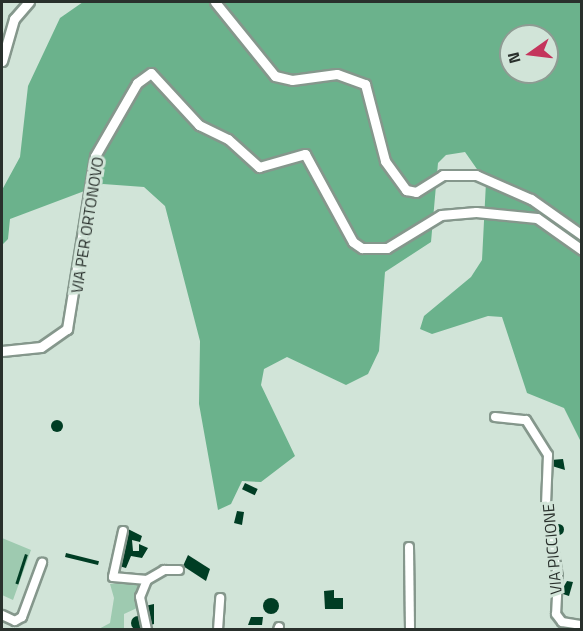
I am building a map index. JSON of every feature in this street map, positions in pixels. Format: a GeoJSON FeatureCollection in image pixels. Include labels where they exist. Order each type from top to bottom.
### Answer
{"type":"FeatureCollection","features":[{"type":"Feature","properties":{"kind":"street"},"geometry":{"type":"LineString","coordinates":[[2,61],[14,20],[29,2]]}},
{"type":"Feature","properties":{"kind":"street"},"geometry":{"type":"LineString","coordinates":[[215,2],[275,76],[292,80],[337,74],[365,84],[385,161],[406,190],[416,192],[444,175],[476,175],[531,199],[582,235]]}},
{"type":"Feature","properties":{"kind":"street","name":"VIA PER ORTONOVO"},"geometry":{"type":"LineString","coordinates":[[2,351],[42,347],[67,329],[95,156],[137,83],[151,74],[199,125],[228,139],[259,167],[305,154],[353,242],[362,248],[387,248],[441,215],[476,212],[537,218],[582,250]]}},
{"type":"Feature","properties":{"kind":"street","name":"VIA PICCIONE"},"geometry":{"type":"LineString","coordinates":[[495,417],[526,420],[548,455],[546,504],[558,577],[556,614],[562,622],[582,625]]}},
{"type":"Feature","properties":{"kind":"street"},"geometry":{"type":"LineString","coordinates":[[123,531],[113,577],[147,580],[164,570],[179,570]]}},
{"type":"Feature","properties":{"kind":"street"},"geometry":{"type":"LineString","coordinates":[[409,547],[410,630]]}},
{"type":"Feature","properties":{"kind":"street"},"geometry":{"type":"LineString","coordinates":[[2,615],[15,621],[22,617],[42,563]]}},
{"type":"Feature","properties":{"kind":"street"},"geometry":{"type":"LineString","coordinates":[[147,580],[140,597],[147,630]]}},
{"type":"Feature","properties":{"kind":"street"},"geometry":{"type":"LineString","coordinates":[[218,630],[220,598]]}},
{"type":"Feature","properties":{"kind":"green space"},"geometry":{"type":"Polygon","coordinates":[[[83,2],[581,2],[581,442],[564,408],[527,393],[502,317],[488,316],[432,334],[420,329],[424,316],[471,277],[482,260],[486,182],[465,152],[446,155],[438,163],[431,242],[385,272],[379,351],[368,374],[346,385],[287,357],[264,369],[261,385],[295,456],[261,482],[242,481],[231,504],[218,510],[199,404],[200,341],[165,206],[144,187],[103,184],[10,219],[8,239],[2,245],[2,190],[20,157],[28,86],[60,18],[83,2]]]}},
{"type":"Feature","properties":{"kind":"green space"},"geometry":{"type":"Polygon","coordinates":[[[2,538],[31,550],[13,600],[2,595],[2,538]]]}},
{"type":"Feature","properties":{"kind":"green space"},"geometry":{"type":"Polygon","coordinates":[[[140,581],[137,608],[124,614],[124,629],[97,630],[110,623],[114,598],[110,584],[140,581]]]}},
{"type":"Feature","properties":{"kind":"building"},"geometry":{"type":"Polygon","coordinates":[[[57,420],[63,426],[57,432],[51,426],[57,420]]]}},
{"type":"Feature","properties":{"kind":"building"},"geometry":{"type":"Polygon","coordinates":[[[563,459],[565,470],[552,466],[551,460],[563,459]]]}},
{"type":"Feature","properties":{"kind":"building"},"geometry":{"type":"Polygon","coordinates":[[[245,483],[258,489],[255,495],[242,489],[245,483]]]}},
{"type":"Feature","properties":{"kind":"building"},"geometry":{"type":"Polygon","coordinates":[[[237,511],[244,512],[242,525],[234,523],[237,511]]]}},
{"type":"Feature","properties":{"kind":"building"},"geometry":{"type":"Polygon","coordinates":[[[558,523],[564,529],[558,535],[552,529],[558,523]]]}},
{"type":"Feature","properties":{"kind":"building"},"geometry":{"type":"Polygon","coordinates":[[[128,529],[142,536],[140,542],[132,540],[133,551],[139,551],[139,544],[148,548],[142,558],[131,556],[126,568],[119,566],[128,529]]]}},
{"type":"Feature","properties":{"kind":"building"},"geometry":{"type":"Polygon","coordinates":[[[66,553],[99,561],[98,565],[65,557],[66,553]]]}},
{"type":"Feature","properties":{"kind":"building"},"geometry":{"type":"Polygon","coordinates":[[[25,554],[28,555],[18,584],[15,583],[25,554]]]}},
{"type":"Feature","properties":{"kind":"building"},"geometry":{"type":"Polygon","coordinates":[[[188,555],[210,569],[206,581],[183,566],[188,555]]]}},
{"type":"Feature","properties":{"kind":"building"},"geometry":{"type":"Polygon","coordinates":[[[567,581],[573,582],[569,596],[560,593],[567,581]]]}},
{"type":"Feature","properties":{"kind":"building"},"geometry":{"type":"Polygon","coordinates":[[[334,590],[334,598],[343,598],[343,609],[325,609],[324,591],[334,590]]]}},
{"type":"Feature","properties":{"kind":"building"},"geometry":{"type":"Polygon","coordinates":[[[271,598],[279,606],[271,614],[263,606],[271,598]]]}},
{"type":"Feature","properties":{"kind":"building"},"geometry":{"type":"Polygon","coordinates":[[[154,604],[154,624],[147,626],[145,606],[154,604]]]}},
{"type":"Feature","properties":{"kind":"building"},"geometry":{"type":"Polygon","coordinates":[[[138,616],[143,618],[145,623],[143,628],[138,630],[133,628],[131,623],[133,618],[138,616]]]}},
{"type":"Feature","properties":{"kind":"building"},"geometry":{"type":"Polygon","coordinates":[[[251,617],[263,617],[262,625],[248,625],[251,617]]]}}]}
